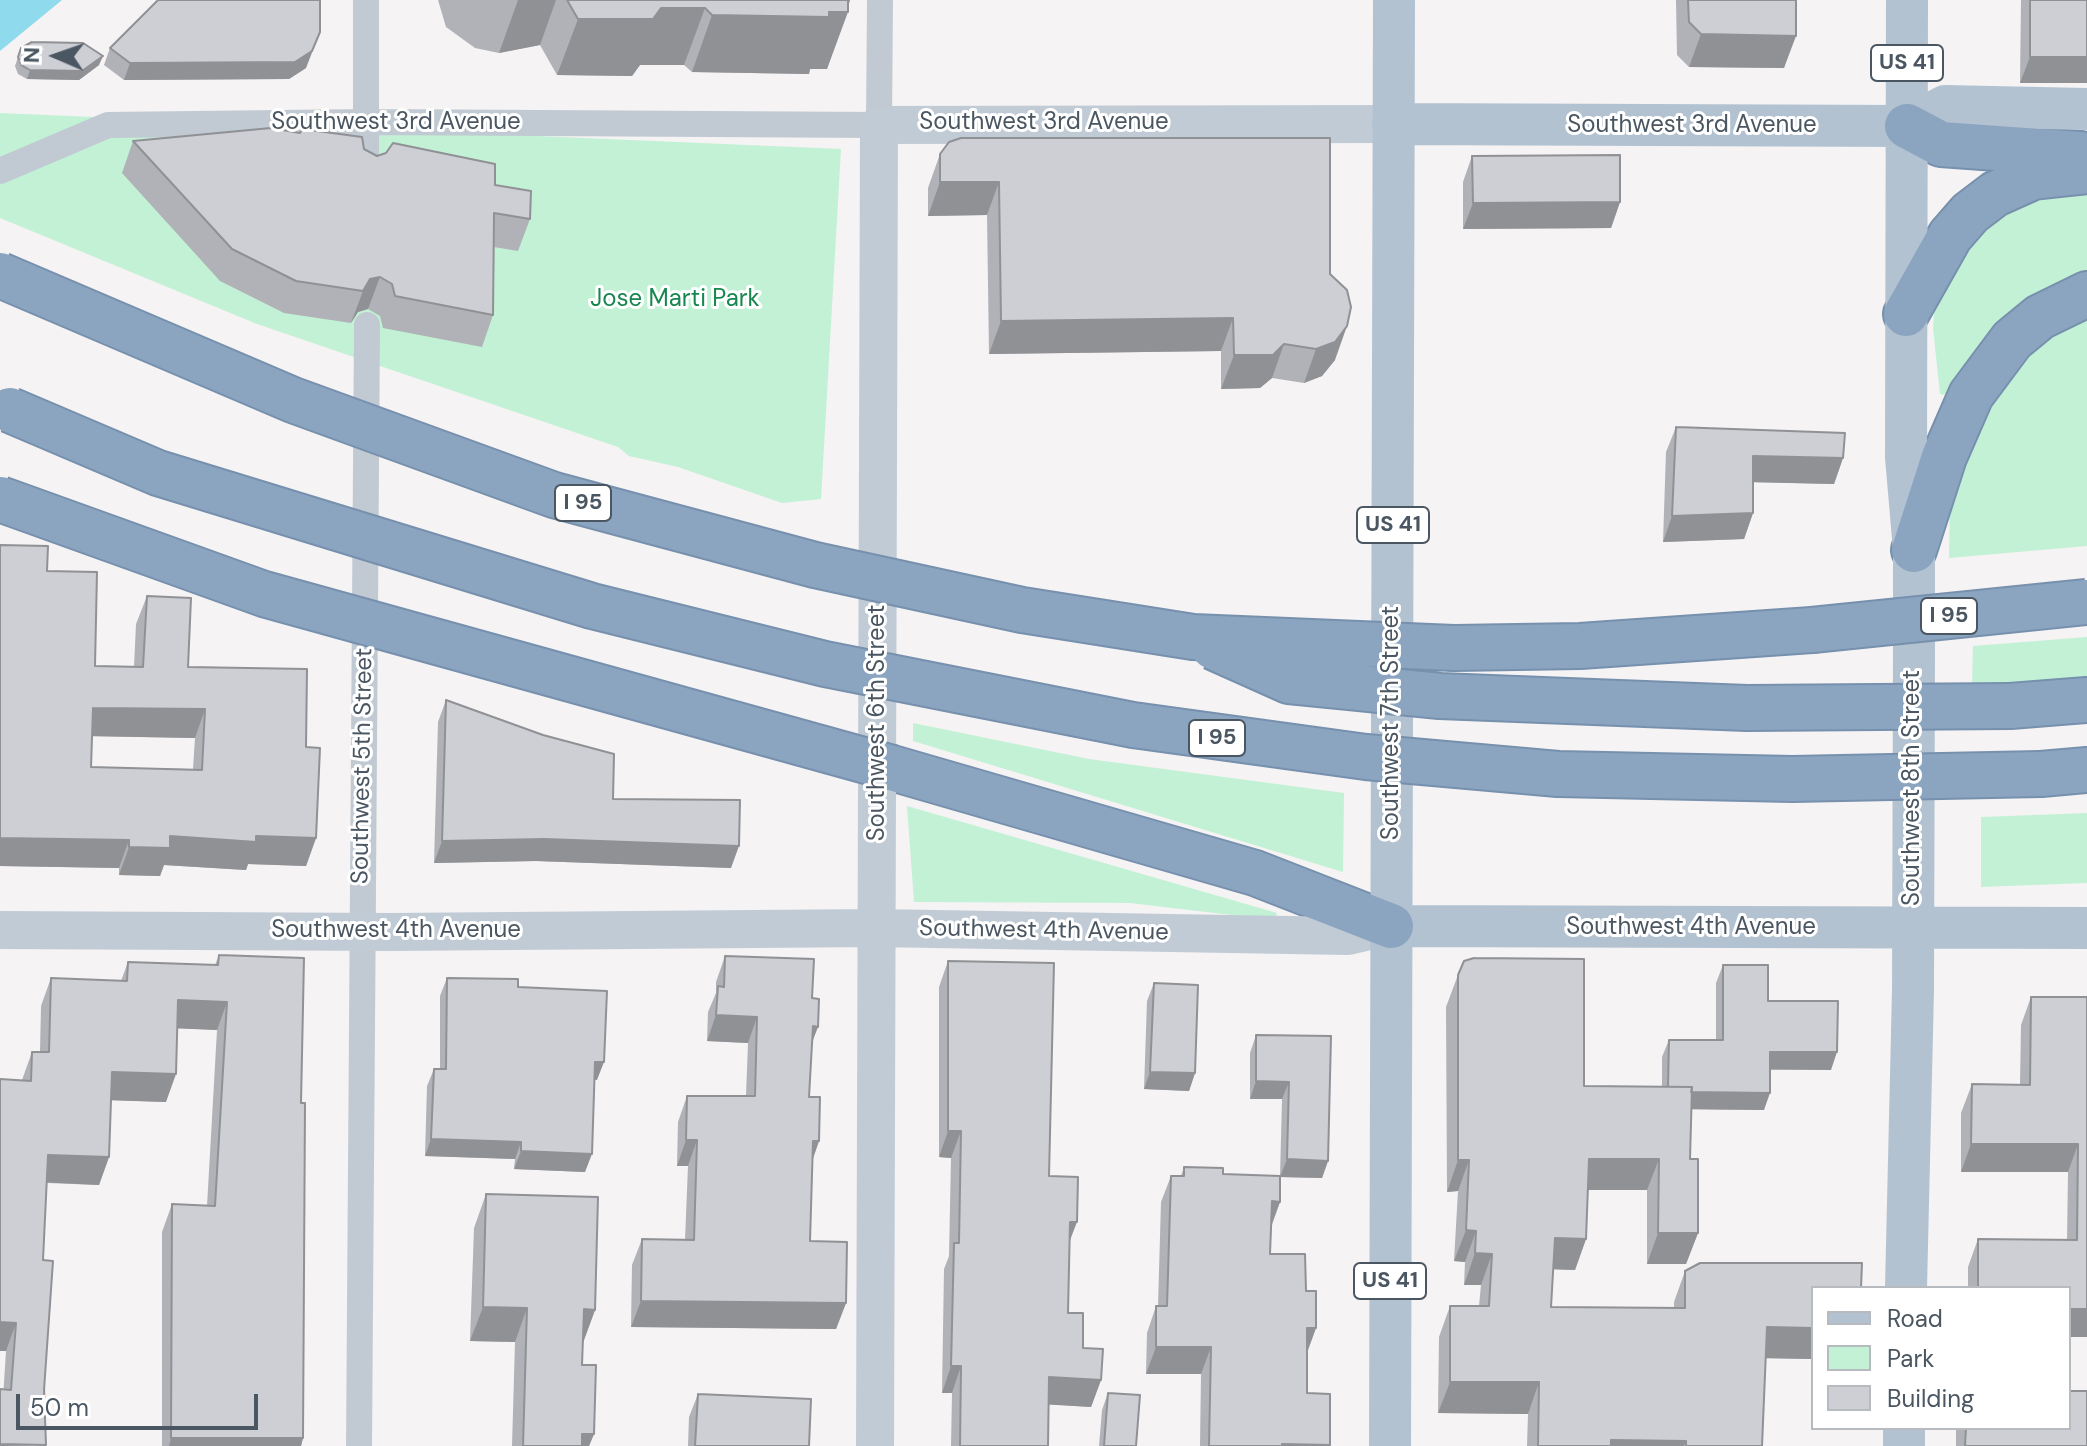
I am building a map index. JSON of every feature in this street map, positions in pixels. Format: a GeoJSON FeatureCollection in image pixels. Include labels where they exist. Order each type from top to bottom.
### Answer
{"type":"FeatureCollection","features":[{"type":"Feature","properties":{"kind":"highway"},"geometry":{"type":"LineString","coordinates":[[1907,126],[1941,144],[2087,155]]}},
{"type":"Feature","properties":{"kind":"highway"},"geometry":{"type":"LineString","coordinates":[[1906,314],[1950,236],[1970,213],[1995,194],[2033,177],[2087,171]]}},
{"type":"Feature","properties":{"kind":"highway","name":"I 95"},"geometry":{"type":"LineString","coordinates":[[0,275],[293,400],[554,495],[931,591],[1193,637],[1454,648],[1580,646],[1812,630],[2087,602]]}},
{"type":"Feature","properties":{"kind":"highway"},"geometry":{"type":"LineString","coordinates":[[1914,550],[1944,457],[1971,395],[2012,340],[2040,317],[2087,294]]}},
{"type":"Feature","properties":{"kind":"highway","name":"I 95"},"geometry":{"type":"LineString","coordinates":[[0,406],[158,473],[427,558],[592,606],[796,656],[1033,707],[1275,747],[1558,774],[1792,779],[2041,774],[2087,770]]}},
{"type":"Feature","properties":{"kind":"highway"},"geometry":{"type":"LineString","coordinates":[[0,499],[264,594],[1009,801],[1255,873],[1391,926]]}},
{"type":"Feature","properties":{"kind":"highway"},"geometry":{"type":"LineString","coordinates":[[1193,637],[1289,681],[1440,696],[1747,708],[2010,706],[2087,700]]}},
{"type":"Feature","properties":{"kind":"main road","name":"Southwest 7th Street"},"geometry":{"type":"LineString","coordinates":[[1390,1446],[1394,0]]}},
{"type":"Feature","properties":{"kind":"main road","name":"Southwest 8th Street"},"geometry":{"type":"LineString","coordinates":[[1906,1286],[1913,929],[1914,550],[1906,457],[1907,0]]}},
{"type":"Feature","properties":{"kind":"main road","name":"Southwest 3rd Avenue"},"geometry":{"type":"LineString","coordinates":[[1393,124],[1907,126],[1945,106],[2087,109]]}},
{"type":"Feature","properties":{"kind":"main road","name":"Southwest 4th Avenue"},"geometry":{"type":"LineString","coordinates":[[1391,926],[2087,928]]}},
{"type":"Feature","properties":{"kind":"street"},"geometry":{"type":"LineString","coordinates":[[366,0],[366,172]]}},
{"type":"Feature","properties":{"kind":"street","name":"Southwest 6th Street"},"geometry":{"type":"LineString","coordinates":[[875,1446],[880,0]]}},
{"type":"Feature","properties":{"kind":"street","name":"Southwest 3rd Avenue"},"geometry":{"type":"LineString","coordinates":[[2,169],[108,125],[367,122],[1393,124]]}},
{"type":"Feature","properties":{"kind":"street","name":"Southwest 5th Street"},"geometry":{"type":"LineString","coordinates":[[359,1446],[367,325]]}},
{"type":"Feature","properties":{"kind":"street","name":"Southwest 4th Avenue"},"geometry":{"type":"LineString","coordinates":[[0,930],[361,932],[876,928],[1348,936],[1391,926]]}},
{"type":"Feature","properties":{"kind":"green space","name":"Jose Marti Park"},"geometry":{"type":"Polygon","coordinates":[[[0,113],[841,149],[821,499],[782,503],[678,467],[629,456],[618,447],[257,324],[0,218],[0,113]]]}},
{"type":"Feature","properties":{"kind":"green space"},"geometry":{"type":"Polygon","coordinates":[[[2087,184],[2087,277],[1998,327],[1968,362],[1947,395],[1940,394],[1933,328],[1935,299],[1948,264],[1992,212],[2087,184]]]}},
{"type":"Feature","properties":{"kind":"green space"},"geometry":{"type":"Polygon","coordinates":[[[2087,311],[2087,546],[1949,558],[1950,503],[1959,452],[2007,365],[2087,311]]]}},
{"type":"Feature","properties":{"kind":"green space"},"geometry":{"type":"Polygon","coordinates":[[[2087,637],[2087,680],[1972,687],[1973,646],[2087,637]]]}},
{"type":"Feature","properties":{"kind":"green space"},"geometry":{"type":"Polygon","coordinates":[[[913,723],[1089,759],[1344,793],[1343,872],[913,741],[913,723]]]}},
{"type":"Feature","properties":{"kind":"green space"},"geometry":{"type":"Polygon","coordinates":[[[907,806],[1277,913],[1274,920],[1130,903],[914,902],[907,806]]]}},
{"type":"Feature","properties":{"kind":"green space"},"geometry":{"type":"Polygon","coordinates":[[[2087,813],[2087,883],[1981,887],[1981,817],[2087,813]]]}},
{"type":"Feature","properties":{"kind":"water"},"geometry":{"type":"Polygon","coordinates":[[[0,0],[62,0],[0,51],[0,0]]]}},
{"type":"Feature","properties":{"kind":"building"},"geometry":{"type":"Polygon","coordinates":[[[158,0],[320,0],[320,32],[312,51],[295,62],[130,63],[110,48],[158,0]]]}},
{"type":"Feature","properties":{"kind":"building"},"geometry":{"type":"Polygon","coordinates":[[[567,0],[848,0],[848,12],[829,12],[829,17],[712,15],[705,8],[661,8],[653,19],[578,19],[567,0]]]}},
{"type":"Feature","properties":{"kind":"building"},"geometry":{"type":"Polygon","coordinates":[[[1688,0],[1796,0],[1796,36],[1701,34],[1689,22],[1688,0]]]}},
{"type":"Feature","properties":{"kind":"building"},"geometry":{"type":"Polygon","coordinates":[[[2030,0],[2087,0],[2087,57],[2030,57],[2030,0]]]}},
{"type":"Feature","properties":{"kind":"building"},"geometry":{"type":"Polygon","coordinates":[[[32,42],[83,43],[103,56],[82,71],[30,70],[21,65],[18,57],[21,48],[32,42]]]}},
{"type":"Feature","properties":{"kind":"building"},"geometry":{"type":"Polygon","coordinates":[[[271,128],[362,137],[364,149],[377,156],[386,153],[393,143],[495,164],[495,185],[531,191],[530,219],[494,213],[493,315],[395,296],[392,284],[380,277],[370,279],[363,291],[296,281],[232,249],[133,141],[271,128]]]}},
{"type":"Feature","properties":{"kind":"building"},"geometry":{"type":"Polygon","coordinates":[[[961,138],[1330,138],[1330,274],[1347,290],[1351,307],[1347,326],[1335,342],[1316,349],[1284,344],[1273,355],[1234,355],[1233,318],[1001,321],[999,182],[940,182],[940,154],[949,142],[961,138]]]}},
{"type":"Feature","properties":{"kind":"building"},"geometry":{"type":"Polygon","coordinates":[[[1620,155],[1620,202],[1473,203],[1472,156],[1620,155]]]}},
{"type":"Feature","properties":{"kind":"building"},"geometry":{"type":"Polygon","coordinates":[[[1676,427],[1845,433],[1843,458],[1753,456],[1753,513],[1672,516],[1676,427]]]}},
{"type":"Feature","properties":{"kind":"building"},"geometry":{"type":"Polygon","coordinates":[[[0,545],[48,546],[47,571],[97,572],[95,666],[143,667],[147,596],[191,598],[188,667],[307,669],[306,747],[320,748],[316,838],[256,836],[256,842],[170,836],[170,848],[129,847],[129,840],[0,838],[0,545]],[[93,708],[91,767],[202,770],[205,709],[93,708]]]}},
{"type":"Feature","properties":{"kind":"building"},"geometry":{"type":"Polygon","coordinates":[[[446,700],[543,735],[614,754],[613,799],[740,800],[739,846],[544,839],[442,841],[446,700]]]}},
{"type":"Feature","properties":{"kind":"building"},"geometry":{"type":"Polygon","coordinates":[[[219,955],[304,958],[301,1103],[305,1103],[303,1438],[171,1438],[172,1204],[215,1206],[227,1002],[178,1000],[176,1074],[112,1072],[109,1157],[48,1155],[43,1260],[53,1261],[44,1390],[46,1445],[0,1444],[0,1389],[11,1390],[16,1323],[0,1322],[0,1079],[31,1081],[32,1052],[49,1052],[51,978],[127,981],[128,962],[218,965],[219,955]]]}},
{"type":"Feature","properties":{"kind":"building"},"geometry":{"type":"Polygon","coordinates":[[[725,956],[814,959],[812,998],[819,999],[818,1027],[813,1026],[809,1097],[820,1097],[819,1141],[813,1141],[810,1241],[847,1242],[846,1303],[641,1301],[642,1239],[694,1240],[697,1140],[686,1140],[687,1096],[755,1096],[757,1017],[716,1015],[718,986],[724,987],[725,956]]]}},
{"type":"Feature","properties":{"kind":"building"},"geometry":{"type":"Polygon","coordinates":[[[1474,958],[1584,959],[1584,1086],[1692,1087],[1690,1159],[1698,1159],[1698,1233],[1658,1233],[1659,1159],[1589,1159],[1586,1239],[1555,1238],[1551,1307],[1685,1308],[1685,1271],[1700,1263],[1862,1263],[1861,1286],[1811,1286],[1811,1328],[1767,1327],[1762,1446],[1686,1446],[1686,1441],[1611,1440],[1611,1446],[1538,1446],[1539,1382],[1450,1382],[1450,1306],[1489,1306],[1492,1254],[1475,1253],[1476,1231],[1466,1230],[1469,1160],[1458,1160],[1458,975],[1464,961],[1474,958]]]}},
{"type":"Feature","properties":{"kind":"building"},"geometry":{"type":"Polygon","coordinates":[[[948,961],[1054,963],[1049,1176],[1078,1177],[1077,1222],[1070,1222],[1068,1313],[1083,1313],[1083,1348],[1103,1349],[1101,1380],[1049,1377],[1048,1446],[960,1446],[961,1366],[951,1366],[954,1243],[959,1243],[961,1131],[948,1131],[948,961]]]}},
{"type":"Feature","properties":{"kind":"building"},"geometry":{"type":"Polygon","coordinates":[[[1723,965],[1768,965],[1768,1001],[1838,1001],[1837,1052],[1770,1052],[1770,1093],[1691,1092],[1692,1087],[1668,1087],[1669,1040],[1723,1040],[1723,965]]]}},
{"type":"Feature","properties":{"kind":"building"},"geometry":{"type":"Polygon","coordinates":[[[447,978],[518,979],[518,987],[607,991],[604,1062],[595,1062],[592,1154],[521,1151],[521,1142],[431,1139],[434,1069],[446,1069],[447,978]]]}},
{"type":"Feature","properties":{"kind":"building"},"geometry":{"type":"Polygon","coordinates":[[[1154,983],[1198,985],[1195,1073],[1150,1072],[1154,983]]]}},
{"type":"Feature","properties":{"kind":"building"},"geometry":{"type":"Polygon","coordinates":[[[2031,997],[2087,997],[2087,1309],[2071,1309],[2071,1286],[1978,1286],[1978,1239],[2077,1240],[2078,1144],[1971,1144],[1972,1084],[2030,1085],[2031,997]]]}},
{"type":"Feature","properties":{"kind":"building"},"geometry":{"type":"Polygon","coordinates":[[[1256,1035],[1331,1036],[1328,1161],[1287,1159],[1289,1082],[1256,1081],[1256,1035]]]}},
{"type":"Feature","properties":{"kind":"building"},"geometry":{"type":"Polygon","coordinates":[[[1184,1167],[1223,1168],[1223,1174],[1280,1176],[1280,1202],[1272,1201],[1270,1254],[1305,1254],[1306,1291],[1316,1291],[1316,1328],[1307,1328],[1307,1393],[1330,1394],[1330,1445],[1209,1446],[1211,1347],[1156,1347],[1156,1306],[1167,1306],[1171,1176],[1184,1176],[1184,1167]]]}},
{"type":"Feature","properties":{"kind":"building"},"geometry":{"type":"Polygon","coordinates":[[[486,1194],[598,1197],[595,1310],[584,1309],[582,1365],[596,1365],[594,1434],[582,1434],[582,1446],[523,1446],[527,1308],[483,1307],[486,1194]]]}},
{"type":"Feature","properties":{"kind":"building"},"geometry":{"type":"Polygon","coordinates":[[[2071,1391],[2087,1391],[2087,1446],[1965,1446],[1966,1430],[2071,1430],[2071,1391]]]}},
{"type":"Feature","properties":{"kind":"building"},"geometry":{"type":"Polygon","coordinates":[[[1108,1393],[1140,1395],[1136,1446],[1104,1446],[1108,1393]]]}},
{"type":"Feature","properties":{"kind":"building"},"geometry":{"type":"Polygon","coordinates":[[[698,1394],[811,1399],[809,1446],[695,1446],[698,1394]]]}}]}
